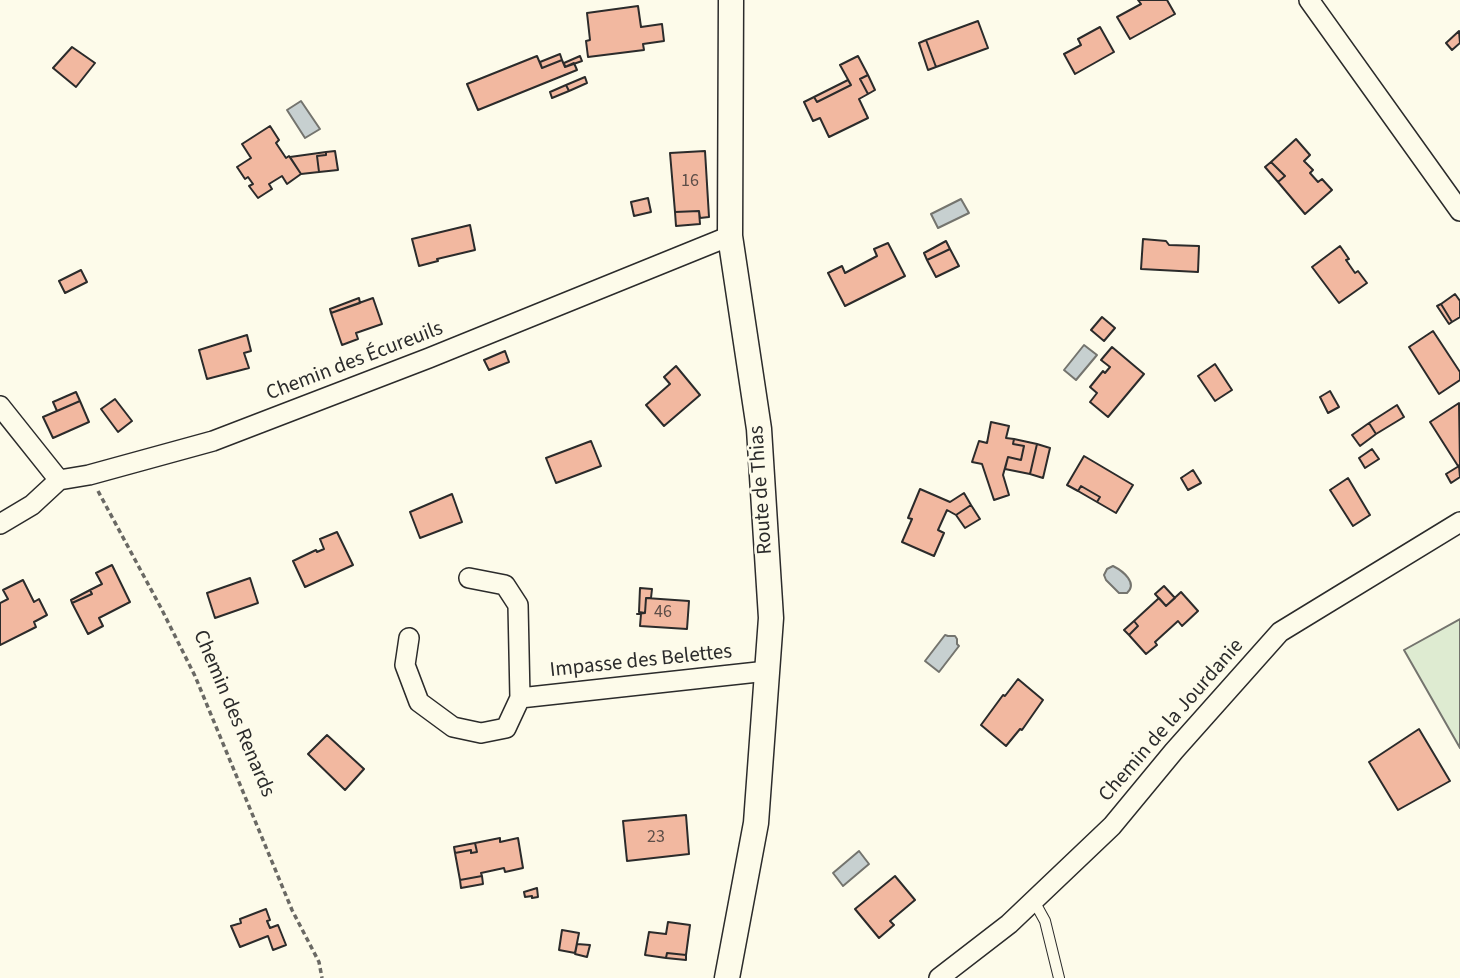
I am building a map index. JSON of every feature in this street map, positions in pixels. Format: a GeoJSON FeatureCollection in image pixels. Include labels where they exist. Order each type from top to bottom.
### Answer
{"type":"FeatureCollection","features":[{"type":"Feature","properties":{"kind":"street","name":"Route de Thias"},"geometry":{"type":"LineString","coordinates":[[727,978],[756,823],[771,618],[759,429],[730,236],[731,0]]}},
{"type":"Feature","properties":{"kind":"street"},"geometry":{"type":"LineString","coordinates":[[1309,0],[1460,211]]}},
{"type":"Feature","properties":{"kind":"street","name":"Chemin des Écureuils"},"geometry":{"type":"LineString","coordinates":[[59,480],[89,475],[213,441],[429,358],[730,236]]}},
{"type":"Feature","properties":{"kind":"street"},"geometry":{"type":"LineString","coordinates":[[0,406],[59,480],[32,505],[0,524]]}},
{"type":"Feature","properties":{"kind":"street","name":"Chemin de la Jourdanie"},"geometry":{"type":"LineString","coordinates":[[939,978],[1009,924],[1112,826],[1174,751],[1280,632],[1460,522]]}},
{"type":"Feature","properties":{"kind":"street","name":"Impasse des Belettes"},"geometry":{"type":"LineString","coordinates":[[409,638],[405,665],[419,702],[453,727],[481,733],[506,728],[520,698],[518,605],[505,585],[469,578]]}},
{"type":"Feature","properties":{"kind":"street","name":"Impasse des Belettes"},"geometry":{"type":"LineString","coordinates":[[520,698],[767,671]]}},
{"type":"Feature","properties":{"kind":"lane"},"geometry":{"type":"LineString","coordinates":[[1034,901],[1045,921],[1059,978]]}},
{"type":"Feature","properties":{"kind":"path","name":"Chemin des Renards"},"geometry":{"type":"LineString","coordinates":[[89,475],[195,676],[292,911],[319,962],[322,978]]}},
{"type":"Feature","properties":{"kind":"green space"},"geometry":{"type":"Polygon","coordinates":[[[1460,619],[1460,748],[1404,650],[1460,619]]]}},
{"type":"Feature","properties":{"kind":"shaded area"},"geometry":{"type":"Polygon","coordinates":[[[301,101],[320,129],[305,138],[287,110],[301,101]]]}},
{"type":"Feature","properties":{"kind":"shaded area"},"geometry":{"type":"Polygon","coordinates":[[[961,199],[969,213],[938,228],[931,214],[961,199]]]}},
{"type":"Feature","properties":{"kind":"shaded area"},"geometry":{"type":"Polygon","coordinates":[[[1084,345],[1097,355],[1076,380],[1064,370],[1084,345]]]}},
{"type":"Feature","properties":{"kind":"shaded area"},"geometry":{"type":"Polygon","coordinates":[[[1113,566],[1130,581],[1127,593],[1119,593],[1106,580],[1104,575],[1107,569],[1113,566]]]}},
{"type":"Feature","properties":{"kind":"shaded area"},"geometry":{"type":"Polygon","coordinates":[[[945,635],[955,636],[959,646],[939,672],[925,661],[945,635]]]}},
{"type":"Feature","properties":{"kind":"shaded area"},"geometry":{"type":"Polygon","coordinates":[[[859,851],[869,864],[843,886],[833,873],[859,851]]]}},
{"type":"Feature","properties":{"kind":"building"},"geometry":{"type":"Polygon","coordinates":[[[1138,0],[1167,0],[1175,14],[1130,39],[1117,17],[1141,4],[1138,0]]]}},
{"type":"Feature","properties":{"kind":"building"},"geometry":{"type":"Polygon","coordinates":[[[638,6],[641,27],[662,24],[664,41],[643,44],[644,50],[588,57],[586,41],[590,40],[587,13],[638,6]]]}},
{"type":"Feature","properties":{"kind":"building"},"geometry":{"type":"Polygon","coordinates":[[[978,21],[988,48],[936,67],[926,40],[978,21]]]}},
{"type":"Feature","properties":{"kind":"building"},"geometry":{"type":"Polygon","coordinates":[[[1100,27],[1114,52],[1075,74],[1064,54],[1081,45],[1078,39],[1100,27]]]}},
{"type":"Feature","properties":{"kind":"building"},"geometry":{"type":"Polygon","coordinates":[[[1459,31],[1460,43],[1452,50],[1446,43],[1459,31]]]}},
{"type":"Feature","properties":{"kind":"building"},"geometry":{"type":"Polygon","coordinates":[[[926,40],[936,67],[928,70],[919,43],[926,40]]]}},
{"type":"Feature","properties":{"kind":"building"},"geometry":{"type":"Polygon","coordinates":[[[72,47],[95,63],[76,87],[53,68],[72,47]]]}},
{"type":"Feature","properties":{"kind":"building"},"geometry":{"type":"Polygon","coordinates":[[[560,54],[562,60],[542,68],[540,62],[560,54]]]}},
{"type":"Feature","properties":{"kind":"building"},"geometry":{"type":"Polygon","coordinates":[[[537,56],[542,68],[562,60],[565,67],[574,63],[577,70],[478,110],[467,84],[537,56]]]}},
{"type":"Feature","properties":{"kind":"building"},"geometry":{"type":"Polygon","coordinates":[[[580,56],[582,61],[565,67],[564,63],[580,56]]]}},
{"type":"Feature","properties":{"kind":"building"},"geometry":{"type":"Polygon","coordinates":[[[858,56],[868,75],[860,79],[868,94],[859,99],[868,118],[829,137],[820,118],[813,121],[804,102],[814,97],[817,102],[851,85],[840,65],[858,56]]]}},
{"type":"Feature","properties":{"kind":"building"},"geometry":{"type":"Polygon","coordinates":[[[868,75],[875,90],[868,94],[860,79],[868,75]]]}},
{"type":"Feature","properties":{"kind":"building"},"geometry":{"type":"Polygon","coordinates":[[[585,77],[587,83],[569,91],[566,85],[585,77]]]}},
{"type":"Feature","properties":{"kind":"building"},"geometry":{"type":"Polygon","coordinates":[[[848,80],[851,85],[817,102],[814,97],[848,80]]]}},
{"type":"Feature","properties":{"kind":"building"},"geometry":{"type":"Polygon","coordinates":[[[566,85],[569,91],[552,98],[550,92],[566,85]]]}},
{"type":"Feature","properties":{"kind":"building"},"geometry":{"type":"Polygon","coordinates":[[[270,126],[279,140],[276,143],[301,174],[287,184],[282,176],[269,184],[272,189],[258,198],[249,186],[253,184],[248,177],[245,179],[237,167],[251,158],[242,144],[270,126]]]}},
{"type":"Feature","properties":{"kind":"building"},"geometry":{"type":"Polygon","coordinates":[[[1296,139],[1310,155],[1304,161],[1313,170],[1310,173],[1318,182],[1322,179],[1332,190],[1305,214],[1278,182],[1285,176],[1271,162],[1296,139]]]}},
{"type":"Feature","properties":{"kind":"building"},"geometry":{"type":"Polygon","coordinates":[[[335,151],[338,170],[319,172],[317,156],[335,151]]]}},
{"type":"Feature","properties":{"kind":"building"},"geometry":{"type":"Polygon","coordinates":[[[705,151],[709,217],[700,218],[699,211],[675,212],[670,153],[705,151]]]}},
{"type":"Feature","properties":{"kind":"building"},"geometry":{"type":"Polygon","coordinates":[[[326,152],[326,155],[317,156],[319,172],[301,174],[290,157],[326,152]]]}},
{"type":"Feature","properties":{"kind":"building"},"geometry":{"type":"Polygon","coordinates":[[[1271,162],[1285,176],[1278,182],[1265,167],[1271,162]]]}},
{"type":"Feature","properties":{"kind":"building"},"geometry":{"type":"Polygon","coordinates":[[[648,198],[651,212],[634,216],[631,202],[648,198]]]}},
{"type":"Feature","properties":{"kind":"building"},"geometry":{"type":"Polygon","coordinates":[[[699,211],[700,224],[676,226],[675,212],[699,211]]]}},
{"type":"Feature","properties":{"kind":"building"},"geometry":{"type":"Polygon","coordinates":[[[470,225],[475,250],[419,266],[412,239],[470,225]]]}},
{"type":"Feature","properties":{"kind":"building"},"geometry":{"type":"Polygon","coordinates":[[[1143,239],[1166,241],[1169,245],[1199,246],[1198,272],[1141,269],[1143,239]]]}},
{"type":"Feature","properties":{"kind":"building"},"geometry":{"type":"Polygon","coordinates":[[[946,241],[950,249],[927,260],[924,253],[946,241]]]}},
{"type":"Feature","properties":{"kind":"building"},"geometry":{"type":"Polygon","coordinates":[[[888,243],[905,276],[845,306],[828,273],[842,266],[845,273],[877,256],[874,249],[888,243]]]}},
{"type":"Feature","properties":{"kind":"building"},"geometry":{"type":"Polygon","coordinates":[[[1340,246],[1355,273],[1358,271],[1367,283],[1339,303],[1312,267],[1340,246]]]}},
{"type":"Feature","properties":{"kind":"building"},"geometry":{"type":"Polygon","coordinates":[[[950,249],[959,266],[936,277],[927,260],[950,249]]]}},
{"type":"Feature","properties":{"kind":"building"},"geometry":{"type":"Polygon","coordinates":[[[81,270],[87,282],[65,293],[59,281],[81,270]]]}},
{"type":"Feature","properties":{"kind":"building"},"geometry":{"type":"Polygon","coordinates":[[[1455,294],[1460,301],[1460,317],[1452,322],[1441,304],[1455,294]]]}},
{"type":"Feature","properties":{"kind":"building"},"geometry":{"type":"Polygon","coordinates":[[[359,298],[360,303],[331,313],[330,309],[359,298]]]}},
{"type":"Feature","properties":{"kind":"building"},"geometry":{"type":"Polygon","coordinates":[[[373,298],[382,324],[356,333],[358,339],[342,345],[331,313],[373,298]]]}},
{"type":"Feature","properties":{"kind":"building"},"geometry":{"type":"Polygon","coordinates":[[[1441,304],[1452,322],[1449,324],[1437,306],[1441,304]]]}},
{"type":"Feature","properties":{"kind":"building"},"geometry":{"type":"Polygon","coordinates":[[[1102,317],[1115,328],[1104,341],[1091,330],[1102,317]]]}},
{"type":"Feature","properties":{"kind":"building"},"geometry":{"type":"Polygon","coordinates":[[[1433,331],[1460,372],[1460,380],[1439,394],[1409,347],[1433,331]]]}},
{"type":"Feature","properties":{"kind":"building"},"geometry":{"type":"Polygon","coordinates":[[[247,335],[251,351],[244,353],[249,368],[207,379],[199,350],[247,335]]]}},
{"type":"Feature","properties":{"kind":"building"},"geometry":{"type":"Polygon","coordinates":[[[1112,347],[1144,374],[1108,417],[1090,402],[1097,393],[1090,387],[1103,371],[1105,373],[1110,367],[1101,360],[1112,347]]]}},
{"type":"Feature","properties":{"kind":"building"},"geometry":{"type":"Polygon","coordinates":[[[505,351],[509,362],[489,370],[484,360],[505,351]]]}},
{"type":"Feature","properties":{"kind":"building"},"geometry":{"type":"Polygon","coordinates":[[[1215,364],[1232,390],[1215,401],[1198,376],[1215,364]]]}},
{"type":"Feature","properties":{"kind":"building"},"geometry":{"type":"Polygon","coordinates":[[[676,366],[700,395],[664,426],[646,405],[670,384],[664,377],[676,366]]]}},
{"type":"Feature","properties":{"kind":"building"},"geometry":{"type":"Polygon","coordinates":[[[1330,391],[1339,407],[1328,413],[1320,397],[1330,391]]]}},
{"type":"Feature","properties":{"kind":"building"},"geometry":{"type":"Polygon","coordinates":[[[76,392],[80,401],[57,411],[53,402],[76,392]]]}},
{"type":"Feature","properties":{"kind":"building"},"geometry":{"type":"Polygon","coordinates":[[[115,399],[132,421],[118,432],[101,409],[115,399]]]}},
{"type":"Feature","properties":{"kind":"building"},"geometry":{"type":"Polygon","coordinates":[[[80,401],[89,422],[53,438],[43,417],[80,401]]]}},
{"type":"Feature","properties":{"kind":"building"},"geometry":{"type":"Polygon","coordinates":[[[1459,403],[1460,465],[1458,466],[1430,422],[1459,403]]]}},
{"type":"Feature","properties":{"kind":"building"},"geometry":{"type":"Polygon","coordinates":[[[1397,405],[1404,417],[1376,434],[1369,423],[1397,405]]]}},
{"type":"Feature","properties":{"kind":"building"},"geometry":{"type":"Polygon","coordinates":[[[991,422],[1009,426],[1006,438],[1014,439],[1013,444],[1024,446],[1021,460],[1008,457],[1003,475],[1009,495],[994,500],[982,464],[972,462],[979,441],[987,443],[991,422]]]}},
{"type":"Feature","properties":{"kind":"building"},"geometry":{"type":"Polygon","coordinates":[[[1369,423],[1376,434],[1360,446],[1352,435],[1369,423]]]}},
{"type":"Feature","properties":{"kind":"building"},"geometry":{"type":"Polygon","coordinates":[[[1014,439],[1037,444],[1030,474],[1005,469],[1008,457],[1021,460],[1024,446],[1013,444],[1014,439]]]}},
{"type":"Feature","properties":{"kind":"building"},"geometry":{"type":"Polygon","coordinates":[[[591,441],[601,466],[556,483],[546,458],[591,441]]]}},
{"type":"Feature","properties":{"kind":"building"},"geometry":{"type":"Polygon","coordinates":[[[1037,444],[1050,448],[1043,478],[1030,474],[1037,444]]]}},
{"type":"Feature","properties":{"kind":"building"},"geometry":{"type":"Polygon","coordinates":[[[1372,449],[1379,459],[1365,468],[1359,458],[1372,449]]]}},
{"type":"Feature","properties":{"kind":"building"},"geometry":{"type":"Polygon","coordinates":[[[1084,456],[1133,485],[1116,513],[1097,502],[1100,497],[1081,486],[1078,491],[1067,485],[1084,456]]]}},
{"type":"Feature","properties":{"kind":"building"},"geometry":{"type":"Polygon","coordinates":[[[1459,466],[1460,477],[1451,483],[1446,474],[1459,466]]]}},
{"type":"Feature","properties":{"kind":"building"},"geometry":{"type":"Polygon","coordinates":[[[1193,470],[1201,483],[1188,490],[1181,478],[1193,470]]]}},
{"type":"Feature","properties":{"kind":"building"},"geometry":{"type":"Polygon","coordinates":[[[1348,478],[1370,515],[1353,526],[1330,490],[1348,478]]]}},
{"type":"Feature","properties":{"kind":"building"},"geometry":{"type":"Polygon","coordinates":[[[1081,486],[1100,497],[1097,502],[1078,491],[1081,486]]]}},
{"type":"Feature","properties":{"kind":"building"},"geometry":{"type":"Polygon","coordinates":[[[920,489],[950,502],[964,493],[971,505],[956,515],[947,510],[938,530],[944,533],[934,556],[902,542],[920,489]]]}},
{"type":"Feature","properties":{"kind":"building"},"geometry":{"type":"Polygon","coordinates":[[[452,494],[462,522],[420,538],[410,512],[452,494]]]}},
{"type":"Feature","properties":{"kind":"building"},"geometry":{"type":"Polygon","coordinates":[[[971,505],[980,519],[965,528],[956,515],[971,505]]]}},
{"type":"Feature","properties":{"kind":"building"},"geometry":{"type":"Polygon","coordinates":[[[337,532],[353,565],[305,587],[293,561],[324,549],[320,539],[337,532]]]}},
{"type":"Feature","properties":{"kind":"building"},"geometry":{"type":"Polygon","coordinates":[[[112,565],[130,602],[99,618],[103,626],[88,634],[72,603],[92,594],[90,590],[102,584],[96,573],[112,565]]]}},
{"type":"Feature","properties":{"kind":"building"},"geometry":{"type":"Polygon","coordinates":[[[250,578],[258,603],[215,618],[207,593],[250,578]]]}},
{"type":"Feature","properties":{"kind":"building"},"geometry":{"type":"Polygon","coordinates":[[[23,580],[34,602],[39,599],[47,615],[34,622],[36,627],[0,645],[0,603],[8,599],[3,590],[23,580]]]}},
{"type":"Feature","properties":{"kind":"building"},"geometry":{"type":"Polygon","coordinates":[[[1164,586],[1175,598],[1166,606],[1155,594],[1164,586]]]}},
{"type":"Feature","properties":{"kind":"building"},"geometry":{"type":"Polygon","coordinates":[[[640,588],[652,589],[651,598],[646,598],[645,613],[639,612],[640,588]]]}},
{"type":"Feature","properties":{"kind":"building"},"geometry":{"type":"Polygon","coordinates":[[[90,590],[92,594],[72,603],[71,600],[90,590]]]}},
{"type":"Feature","properties":{"kind":"building"},"geometry":{"type":"Polygon","coordinates":[[[1181,592],[1198,611],[1182,626],[1178,621],[1146,654],[1129,635],[1138,626],[1134,621],[1159,598],[1166,606],[1181,592]]]}},
{"type":"Feature","properties":{"kind":"building"},"geometry":{"type":"Polygon","coordinates":[[[646,598],[689,601],[687,629],[640,626],[641,614],[637,614],[645,613],[646,598]]]}},
{"type":"Feature","properties":{"kind":"building"},"geometry":{"type":"Polygon","coordinates":[[[1134,621],[1138,626],[1129,635],[1124,630],[1134,621]]]}},
{"type":"Feature","properties":{"kind":"building"},"geometry":{"type":"Polygon","coordinates":[[[1018,679],[1043,700],[1022,730],[1020,729],[1006,746],[981,725],[1018,679]]]}},
{"type":"Feature","properties":{"kind":"building"},"geometry":{"type":"Polygon","coordinates":[[[1419,729],[1450,781],[1398,810],[1369,762],[1419,729]]]}},
{"type":"Feature","properties":{"kind":"building"},"geometry":{"type":"Polygon","coordinates":[[[327,735],[364,769],[345,790],[308,754],[327,735]]]}},
{"type":"Feature","properties":{"kind":"building"},"geometry":{"type":"Polygon","coordinates":[[[686,815],[689,854],[627,861],[623,821],[686,815]]]}},
{"type":"Feature","properties":{"kind":"building"},"geometry":{"type":"Polygon","coordinates":[[[500,838],[500,842],[518,838],[523,868],[505,872],[504,868],[460,880],[455,853],[471,850],[471,853],[477,852],[475,843],[500,838]]]}},
{"type":"Feature","properties":{"kind":"building"},"geometry":{"type":"Polygon","coordinates":[[[475,843],[477,852],[471,853],[471,850],[455,853],[454,847],[475,843]]]}},
{"type":"Feature","properties":{"kind":"building"},"geometry":{"type":"Polygon","coordinates":[[[482,876],[483,884],[461,888],[460,880],[482,876]]]}},
{"type":"Feature","properties":{"kind":"building"},"geometry":{"type":"Polygon","coordinates":[[[895,876],[915,900],[890,921],[894,925],[879,938],[855,909],[895,876]]]}},
{"type":"Feature","properties":{"kind":"building"},"geometry":{"type":"Polygon","coordinates":[[[537,888],[538,897],[525,897],[524,892],[537,888]]]}},
{"type":"Feature","properties":{"kind":"building"},"geometry":{"type":"Polygon","coordinates":[[[266,909],[270,928],[278,925],[286,945],[273,950],[268,936],[240,947],[231,926],[241,923],[240,919],[266,909]]]}},
{"type":"Feature","properties":{"kind":"building"},"geometry":{"type":"Polygon","coordinates":[[[668,922],[690,925],[686,955],[667,953],[666,958],[645,955],[649,932],[666,934],[668,922]]]}},
{"type":"Feature","properties":{"kind":"building"},"geometry":{"type":"Polygon","coordinates":[[[562,930],[579,933],[575,953],[559,950],[562,930]]]}},
{"type":"Feature","properties":{"kind":"building"},"geometry":{"type":"Polygon","coordinates":[[[577,944],[590,945],[587,957],[575,954],[577,944]]]}},
{"type":"Feature","properties":{"kind":"building"},"geometry":{"type":"Polygon","coordinates":[[[667,953],[686,955],[686,960],[666,958],[667,953]]]}}]}
